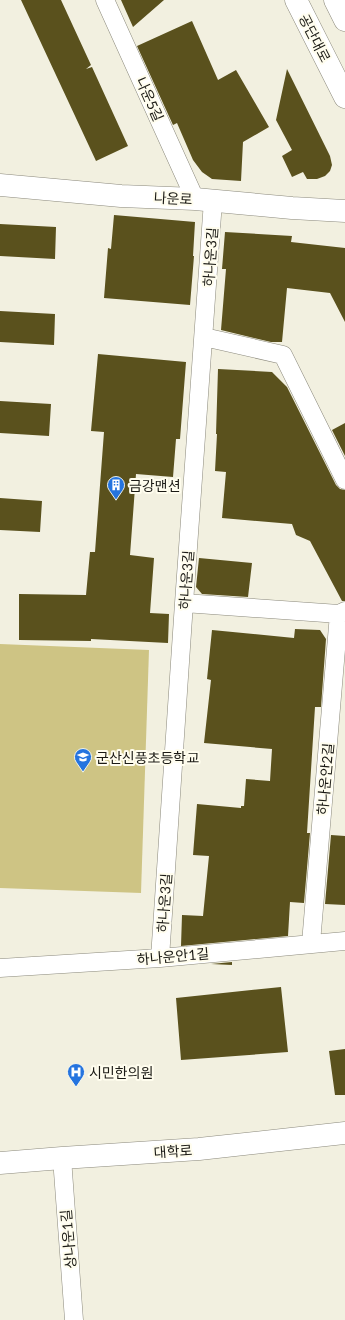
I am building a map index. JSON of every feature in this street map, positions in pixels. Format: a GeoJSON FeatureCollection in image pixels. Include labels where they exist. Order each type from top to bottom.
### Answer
{"type":"FeatureCollection","features":[{"type":"Feature","properties":{"kind":"street","name":"나운5길"},"geometry":{"type":"LineString","coordinates":[[105,0],[204,200]]}},
{"type":"Feature","properties":{"kind":"street","name":"공단대로"},"geometry":{"type":"LineString","coordinates":[[296,0],[345,97]]}},
{"type":"Feature","properties":{"kind":"street"},"geometry":{"type":"LineString","coordinates":[[335,0],[345,20]]}},
{"type":"Feature","properties":{"kind":"street","name":"나운로"},"geometry":{"type":"LineString","coordinates":[[0,185],[121,196],[204,200],[345,212]]}},
{"type":"Feature","properties":{"kind":"street","name":"하나운3길"},"geometry":{"type":"LineString","coordinates":[[160,958],[204,337],[204,200]]}},
{"type":"Feature","properties":{"kind":"street"},"geometry":{"type":"LineString","coordinates":[[204,337],[282,355],[345,480]]}},
{"type":"Feature","properties":{"kind":"street","name":"하나운안2길"},"geometry":{"type":"LineString","coordinates":[[184,603],[342,612],[311,943]]}},
{"type":"Feature","properties":{"kind":"street","name":"하나운안1길"},"geometry":{"type":"LineString","coordinates":[[0,968],[160,958],[345,940]]}},
{"type":"Feature","properties":{"kind":"street","name":"대학로"},"geometry":{"type":"LineString","coordinates":[[0,1163],[199,1149],[345,1133]]}},
{"type":"Feature","properties":{"kind":"street","name":"상나운1길"},"geometry":{"type":"LineString","coordinates":[[62,1158],[74,1320]]}},
{"type":"Feature","properties":{"kind":"shaded area"},"geometry":{"type":"Polygon","coordinates":[[[0,644],[149,650],[141,893],[0,888],[0,644]]]}},
{"type":"Feature","properties":{"kind":"building"},"geometry":{"type":"Polygon","coordinates":[[[21,0],[61,0],[91,65],[86,69],[92,67],[128,146],[96,161],[21,0]]]}},
{"type":"Feature","properties":{"kind":"building"},"geometry":{"type":"Polygon","coordinates":[[[121,0],[164,0],[133,27],[121,0]]]}},
{"type":"Feature","properties":{"kind":"building"},"geometry":{"type":"Polygon","coordinates":[[[192,21],[218,80],[236,70],[269,127],[243,142],[241,181],[212,179],[202,172],[193,160],[177,123],[173,125],[137,46],[192,21]]]}},
{"type":"Feature","properties":{"kind":"building"},"geometry":{"type":"Polygon","coordinates":[[[287,69],[330,156],[332,165],[330,171],[325,176],[317,179],[307,179],[303,172],[292,177],[282,156],[292,150],[276,120],[287,69]]]}},
{"type":"Feature","properties":{"kind":"building"},"geometry":{"type":"Polygon","coordinates":[[[114,215],[195,222],[190,305],[104,298],[108,248],[111,249],[114,215]]]}},
{"type":"Feature","properties":{"kind":"building"},"geometry":{"type":"Polygon","coordinates":[[[0,224],[56,227],[55,259],[0,256],[0,224]]]}},
{"type":"Feature","properties":{"kind":"building"},"geometry":{"type":"Polygon","coordinates":[[[225,232],[292,236],[291,242],[345,248],[345,322],[330,293],[287,288],[282,342],[271,342],[221,330],[226,269],[222,269],[225,232]]]}},
{"type":"Feature","properties":{"kind":"building"},"geometry":{"type":"Polygon","coordinates":[[[0,311],[55,314],[54,345],[0,342],[0,311]]]}},
{"type":"Feature","properties":{"kind":"building"},"geometry":{"type":"Polygon","coordinates":[[[98,354],[186,362],[180,439],[176,439],[173,477],[136,474],[130,555],[154,558],[150,613],[169,614],[168,643],[91,639],[91,641],[19,640],[19,594],[86,595],[90,552],[95,552],[104,432],[91,431],[98,354]]]}},
{"type":"Feature","properties":{"kind":"building"},"geometry":{"type":"Polygon","coordinates":[[[218,369],[272,372],[287,387],[336,485],[340,489],[345,490],[345,601],[342,601],[310,541],[296,535],[292,524],[222,518],[226,472],[215,471],[218,369]]]}},
{"type":"Feature","properties":{"kind":"building"},"geometry":{"type":"Polygon","coordinates":[[[0,401],[51,404],[49,436],[0,433],[0,401]]]}},
{"type":"Feature","properties":{"kind":"building"},"geometry":{"type":"Polygon","coordinates":[[[345,423],[345,456],[332,430],[345,423]]]}},
{"type":"Feature","properties":{"kind":"building"},"geometry":{"type":"Polygon","coordinates":[[[0,498],[42,501],[40,532],[0,530],[0,498]]]}},
{"type":"Feature","properties":{"kind":"building"},"geometry":{"type":"Polygon","coordinates":[[[199,558],[252,563],[248,597],[202,594],[196,587],[199,558]]]}},
{"type":"Feature","properties":{"kind":"building"},"geometry":{"type":"Polygon","coordinates":[[[295,629],[320,630],[326,639],[321,707],[315,707],[307,833],[310,833],[304,903],[290,902],[288,936],[181,946],[182,915],[203,916],[209,856],[193,855],[197,804],[241,808],[241,806],[244,806],[246,779],[270,781],[272,749],[204,743],[211,680],[207,679],[212,630],[294,638],[295,629]]]}},
{"type":"Feature","properties":{"kind":"building"},"geometry":{"type":"Polygon","coordinates":[[[331,835],[345,836],[345,905],[325,904],[331,835]]]}},
{"type":"Feature","properties":{"kind":"building"},"geometry":{"type":"Polygon","coordinates":[[[232,962],[232,965],[211,964],[232,962]]]}},
{"type":"Feature","properties":{"kind":"building"},"geometry":{"type":"Polygon","coordinates":[[[281,987],[288,1052],[181,1060],[176,998],[281,987]]]}},
{"type":"Feature","properties":{"kind":"building"},"geometry":{"type":"Polygon","coordinates":[[[345,1049],[345,1095],[335,1095],[329,1051],[345,1049]]]}},
{"type":"Feature","properties":{"kind":"place","name":"금강맨션"},"geometry":{"type":"Point","coordinates":[116,500]}},
{"type":"Feature","properties":{"kind":"place","name":"군산신풍초등학교"},"geometry":{"type":"Point","coordinates":[83,772]}},
{"type":"Feature","properties":{"kind":"place","name":"시민한의원"},"geometry":{"type":"Point","coordinates":[76,1087]}}]}
